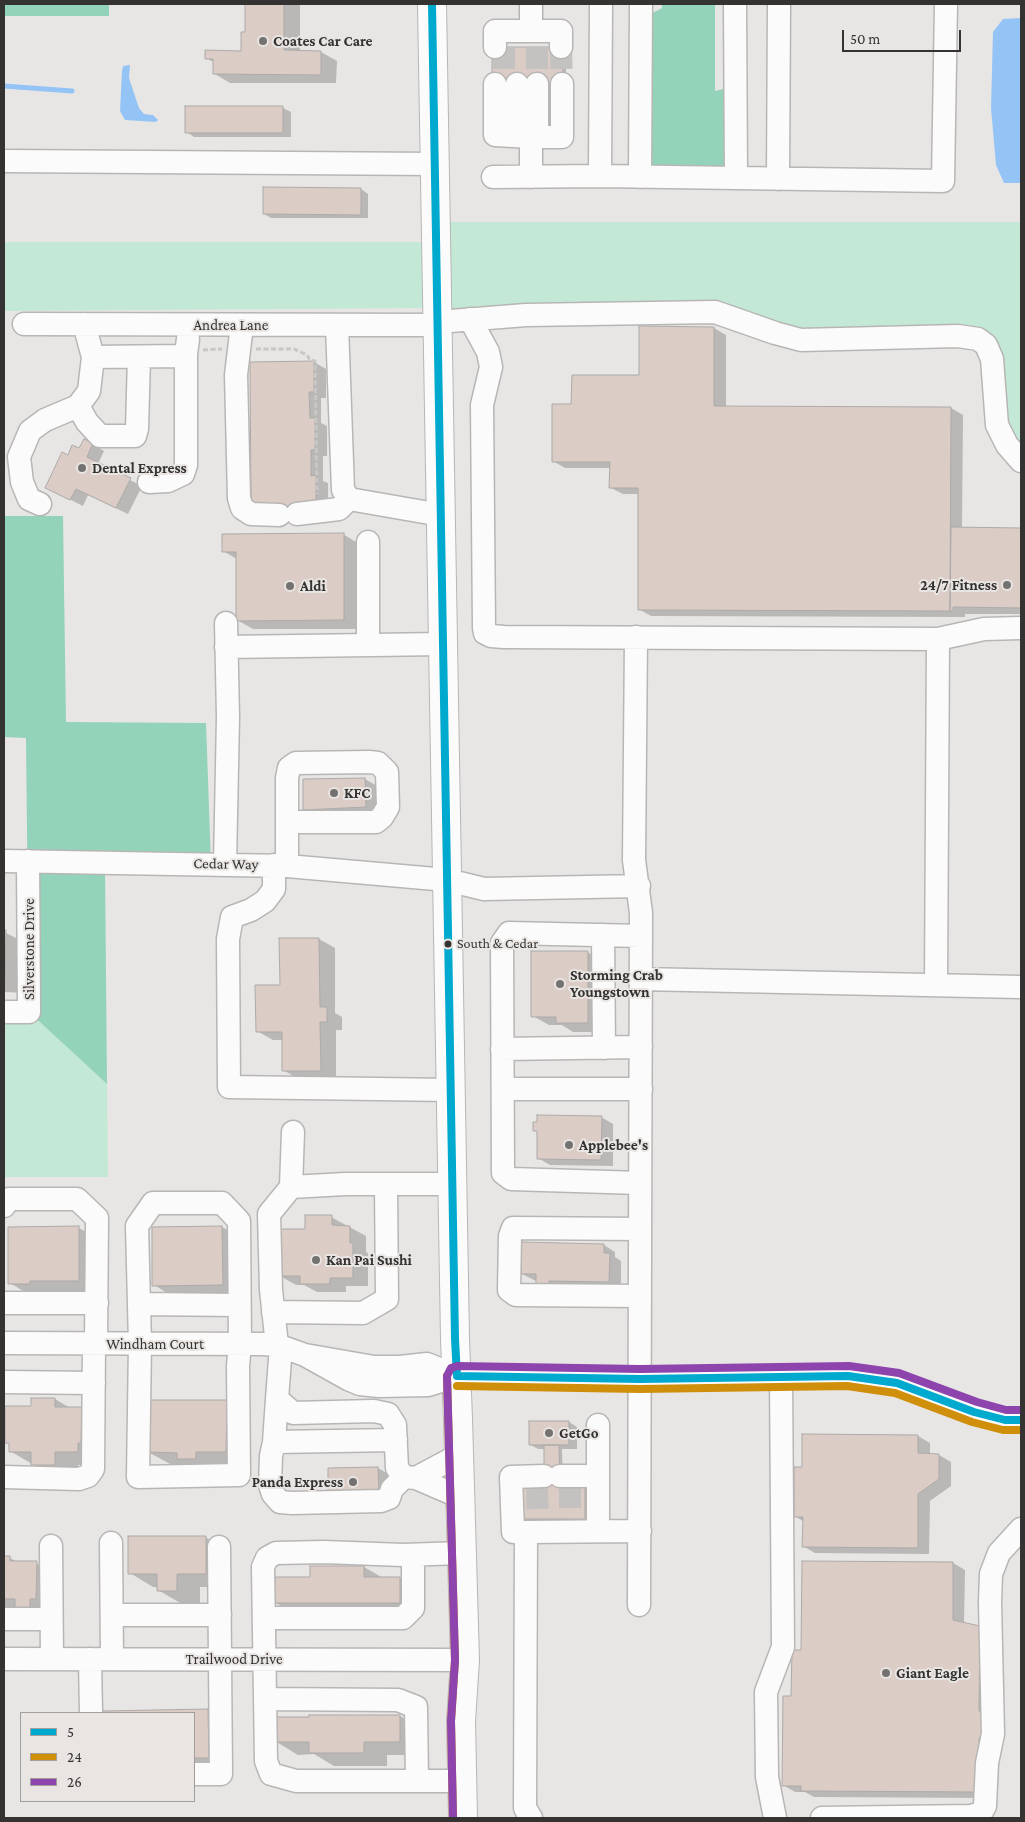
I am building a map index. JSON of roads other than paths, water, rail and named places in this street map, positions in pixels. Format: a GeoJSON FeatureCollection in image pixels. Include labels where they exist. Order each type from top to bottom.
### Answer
{"type":"FeatureCollection","features":[{"type":"Feature","properties":{"kind":"main road"},"geometry":{"type":"LineString","coordinates":[[432,4],[450,1090],[465,1660],[461,1721],[463,1818]]}},
{"type":"Feature","properties":{"kind":"street"},"geometry":{"type":"LineString","coordinates":[[528,39],[531,4]]}},
{"type":"Feature","properties":{"kind":"street"},"geometry":{"type":"LineString","coordinates":[[600,176],[602,4]]}},
{"type":"Feature","properties":{"kind":"street"},"geometry":{"type":"LineString","coordinates":[[640,178],[641,4]]}},
{"type":"Feature","properties":{"kind":"street"},"geometry":{"type":"LineString","coordinates":[[735,4],[736,178]]}},
{"type":"Feature","properties":{"kind":"street"},"geometry":{"type":"LineString","coordinates":[[778,179],[779,4]]}},
{"type":"Feature","properties":{"kind":"street"},"geometry":{"type":"LineString","coordinates":[[493,177],[600,176],[943,181],[946,4]]}},
{"type":"Feature","properties":{"kind":"street"},"geometry":{"type":"LineString","coordinates":[[528,136],[528,84],[528,136],[531,177]]}},
{"type":"Feature","properties":{"kind":"street"},"geometry":{"type":"LineString","coordinates":[[4,161],[435,164]]}},
{"type":"Feature","properties":{"kind":"street","name":"Andrea Lane"},"geometry":{"type":"LineString","coordinates":[[24,324],[437,324],[470,319],[526,315],[715,312],[801,340],[958,336],[978,339],[986,345],[992,359],[997,425],[1007,445],[1021,461]]}},
{"type":"Feature","properties":{"kind":"street"},"geometry":{"type":"LineString","coordinates":[[470,319],[488,352],[491,367],[482,406],[485,634],[504,637],[938,639],[984,629],[1021,628]]}},
{"type":"Feature","properties":{"kind":"street"},"geometry":{"type":"LineString","coordinates":[[40,504],[29,499],[22,482],[19,457],[30,431],[45,420],[78,406],[88,391],[93,358],[84,324]]}},
{"type":"Feature","properties":{"kind":"street"},"geometry":{"type":"LineString","coordinates":[[149,482],[168,480],[183,474],[186,465],[186,352],[188,325]]}},
{"type":"Feature","properties":{"kind":"street"},"geometry":{"type":"LineString","coordinates":[[242,325],[236,375],[239,498],[242,508],[251,514],[298,514],[339,509],[349,499]]}},
{"type":"Feature","properties":{"kind":"street"},"geometry":{"type":"LineString","coordinates":[[338,325],[343,490],[349,499],[441,515]]}},
{"type":"Feature","properties":{"kind":"street"},"geometry":{"type":"LineString","coordinates":[[93,358],[180,356],[186,352]]}},
{"type":"Feature","properties":{"kind":"street"},"geometry":{"type":"LineString","coordinates":[[78,406],[87,422],[100,436],[135,436],[137,429],[139,357]]}},
{"type":"Feature","properties":{"kind":"street"},"geometry":{"type":"LineString","coordinates":[[368,542],[368,645]]}},
{"type":"Feature","properties":{"kind":"street"},"geometry":{"type":"LineString","coordinates":[[225,864],[228,717],[226,623]]}},
{"type":"Feature","properties":{"kind":"street"},"geometry":{"type":"LineString","coordinates":[[636,637],[634,860],[638,886],[641,936],[640,1605]]}},
{"type":"Feature","properties":{"kind":"street"},"geometry":{"type":"LineString","coordinates":[[936,985],[938,639]]}},
{"type":"Feature","properties":{"kind":"street"},"geometry":{"type":"LineString","coordinates":[[226,647],[443,644]]}},
{"type":"Feature","properties":{"kind":"street"},"geometry":{"type":"LineString","coordinates":[[288,822],[376,822],[382,817],[388,807],[387,772],[378,763],[370,762],[296,763],[289,768],[288,822],[281,866],[274,889],[265,901],[251,910],[232,917],[228,939],[229,1087],[450,1090]]}},
{"type":"Feature","properties":{"kind":"street","name":"Cedar Way"},"geometry":{"type":"LineString","coordinates":[[4,861],[281,866],[447,880],[484,888],[638,886]]}},
{"type":"Feature","properties":{"kind":"street","name":"Silverstone Drive"},"geometry":{"type":"LineString","coordinates":[[4,1012],[29,1012],[28,861]]}},
{"type":"Feature","properties":{"kind":"street"},"geometry":{"type":"LineString","coordinates":[[640,1183],[510,1179],[503,1173],[502,943],[508,933],[641,936]]}},
{"type":"Feature","properties":{"kind":"street"},"geometry":{"type":"LineString","coordinates":[[603,935],[604,1048]]}},
{"type":"Feature","properties":{"kind":"street"},"geometry":{"type":"LineString","coordinates":[[641,979],[1021,987]]}},
{"type":"Feature","properties":{"kind":"street"},"geometry":{"type":"LineString","coordinates":[[502,1049],[641,1047]]}},
{"type":"Feature","properties":{"kind":"street"},"geometry":{"type":"LineString","coordinates":[[503,1089],[641,1089]]}},
{"type":"Feature","properties":{"kind":"street"},"geometry":{"type":"LineString","coordinates":[[293,1132],[291,1187],[269,1214],[273,1312],[279,1346],[278,1399],[271,1456],[270,1485],[273,1494],[280,1502],[292,1503],[381,1502],[389,1498],[392,1489],[410,1478],[460,1455]]}},
{"type":"Feature","properties":{"kind":"street"},"geometry":{"type":"LineString","coordinates":[[291,1187],[345,1184],[452,1184]]}},
{"type":"Feature","properties":{"kind":"street"},"geometry":{"type":"LineString","coordinates":[[273,1312],[363,1313],[386,1299],[386,1184]]}},
{"type":"Feature","properties":{"kind":"street"},"geometry":{"type":"LineString","coordinates":[[4,1206],[9,1199],[77,1199],[97,1218],[93,1469],[88,1476],[79,1479],[4,1477]]}},
{"type":"Feature","properties":{"kind":"street"},"geometry":{"type":"LineString","coordinates":[[153,1203],[222,1203],[239,1221],[239,1305],[239,1475],[138,1477],[140,1344],[137,1226],[153,1203]]}},
{"type":"Feature","properties":{"kind":"street"},"geometry":{"type":"LineString","coordinates":[[640,1229],[513,1228],[510,1236],[508,1290],[516,1295],[640,1296]]}},
{"type":"Feature","properties":{"kind":"street"},"geometry":{"type":"LineString","coordinates":[[4,1303],[97,1303]]}},
{"type":"Feature","properties":{"kind":"street"},"geometry":{"type":"LineString","coordinates":[[139,1304],[239,1305]]}},
{"type":"Feature","properties":{"kind":"street","name":"Windham Court"},"geometry":{"type":"LineString","coordinates":[[4,1343],[240,1344],[279,1346],[306,1355],[374,1367],[427,1364],[457,1376]]}},
{"type":"Feature","properties":{"kind":"street"},"geometry":{"type":"LineString","coordinates":[[457,1376],[640,1379],[781,1376],[874,1378],[918,1390],[974,1412],[1005,1420],[1021,1420]]}},
{"type":"Feature","properties":{"kind":"street"},"geometry":{"type":"LineString","coordinates":[[775,1818],[768,1778],[766,1692],[783,1647],[781,1376]]}},
{"type":"Feature","properties":{"kind":"street"},"geometry":{"type":"LineString","coordinates":[[4,1382],[94,1383]]}},
{"type":"Feature","properties":{"kind":"street"},"geometry":{"type":"LineString","coordinates":[[278,1399],[293,1413],[374,1411],[388,1414],[396,1425],[397,1468],[410,1478],[460,1497]]}},
{"type":"Feature","properties":{"kind":"street"},"geometry":{"type":"LineString","coordinates":[[598,1425],[598,1531]]}},
{"type":"Feature","properties":{"kind":"street"},"geometry":{"type":"LineString","coordinates":[[274,1442],[396,1440]]}},
{"type":"Feature","properties":{"kind":"street"},"geometry":{"type":"LineString","coordinates":[[598,1476],[553,1480],[511,1476],[512,1532],[534,1527],[570,1525],[598,1531],[640,1531]]}},
{"type":"Feature","properties":{"kind":"street"},"geometry":{"type":"LineString","coordinates":[[531,1818],[525,1808],[534,1527]]}},
{"type":"Feature","properties":{"kind":"street"},"geometry":{"type":"LineString","coordinates":[[822,1818],[971,1816],[981,1813],[985,1806],[987,1762],[993,1734],[991,1574],[999,1553],[1021,1529]]}},
{"type":"Feature","properties":{"kind":"street"},"geometry":{"type":"LineString","coordinates":[[111,1543],[112,1659]]}},
{"type":"Feature","properties":{"kind":"street"},"geometry":{"type":"LineString","coordinates":[[51,1546],[52,1659]]}},
{"type":"Feature","properties":{"kind":"street"},"geometry":{"type":"LineString","coordinates":[[195,1774],[222,1774],[219,1547]]}},
{"type":"Feature","properties":{"kind":"street"},"geometry":{"type":"LineString","coordinates":[[462,1553],[413,1555],[324,1552],[276,1553],[267,1558],[263,1566],[266,1659],[266,1761],[271,1774],[296,1781],[462,1781]]}},
{"type":"Feature","properties":{"kind":"street"},"geometry":{"type":"LineString","coordinates":[[265,1618],[404,1618],[413,1608],[413,1555]]}},
{"type":"Feature","properties":{"kind":"street"},"geometry":{"type":"LineString","coordinates":[[112,1614],[220,1615]]}},
{"type":"Feature","properties":{"kind":"street"},"geometry":{"type":"LineString","coordinates":[[4,1619],[51,1619]]}},
{"type":"Feature","properties":{"kind":"street","name":"Trailwood Drive"},"geometry":{"type":"LineString","coordinates":[[4,1659],[465,1660]]}},
{"type":"Feature","properties":{"kind":"street"},"geometry":{"type":"LineString","coordinates":[[90,1659],[91,1712]]}},
{"type":"Feature","properties":{"kind":"street"},"geometry":{"type":"LineString","coordinates":[[265,1699],[398,1700],[416,1707],[417,1781]]}},
{"type":"Feature","properties":{"kind":"water"},"geometry":{"type":"Polygon","coordinates":[[[1021,18],[1021,183],[1004,183],[996,165],[991,108],[993,32],[1003,19],[1021,18]]]}},
{"type":"Feature","properties":{"kind":"water"},"geometry":{"type":"Polygon","coordinates":[[[130,65],[129,78],[139,108],[144,114],[153,115],[158,120],[156,122],[125,120],[120,111],[123,66],[130,65]]]}},
{"type":"Feature","properties":{"kind":"waterway"},"geometry":{"type":"LineString","coordinates":[[4,86],[72,91]]}},
{"type":"Feature","properties":{"kind":"tunnel"},"geometry":{"type":"LineString","coordinates":[[504,47],[504,84]]}},
{"type":"Feature","properties":{"kind":"tunnel"},"geometry":{"type":"LineString","coordinates":[[537,47],[537,84]]}},
{"type":"Feature","properties":{"kind":"tunnel"},"geometry":{"type":"LineString","coordinates":[[561,47],[562,84]]}},
{"type":"Feature","properties":{"kind":"tunnel"},"geometry":{"type":"LineString","coordinates":[[570,1486],[570,1519]]}},
{"type":"Feature","properties":{"kind":"tunnel"},"geometry":{"type":"LineString","coordinates":[[537,1487],[538,1519]]}},
{"type":"Feature","properties":{"kind":"place","name":"Coates Car Care"},"geometry":{"type":"Point","coordinates":[263,41]}},
{"type":"Feature","properties":{"kind":"place","name":"Dental Express"},"geometry":{"type":"Point","coordinates":[82,468]}},
{"type":"Feature","properties":{"kind":"place","name":"24/7 Fitness"},"geometry":{"type":"Point","coordinates":[1007,585]}},
{"type":"Feature","properties":{"kind":"place","name":"Aldi"},"geometry":{"type":"Point","coordinates":[290,586]}},
{"type":"Feature","properties":{"kind":"place","name":"KFC"},"geometry":{"type":"Point","coordinates":[334,793]}},
{"type":"Feature","properties":{"kind":"place","name":"South & Cedar"},"geometry":{"type":"Point","coordinates":[448,944]}},
{"type":"Feature","properties":{"kind":"place","name":"Storming Crab Youngstown"},"geometry":{"type":"Point","coordinates":[560,984]}},
{"type":"Feature","properties":{"kind":"place","name":"Applebee's"},"geometry":{"type":"Point","coordinates":[569,1145]}},
{"type":"Feature","properties":{"kind":"place","name":"Kan Pai Sushi"},"geometry":{"type":"Point","coordinates":[316,1260]}},
{"type":"Feature","properties":{"kind":"place","name":"GetGo"},"geometry":{"type":"Point","coordinates":[549,1433]}},
{"type":"Feature","properties":{"kind":"place","name":"Panda Express"},"geometry":{"type":"Point","coordinates":[353,1482]}},
{"type":"Feature","properties":{"kind":"place","name":"Giant Eagle"},"geometry":{"type":"Point","coordinates":[886,1673]}}]}
